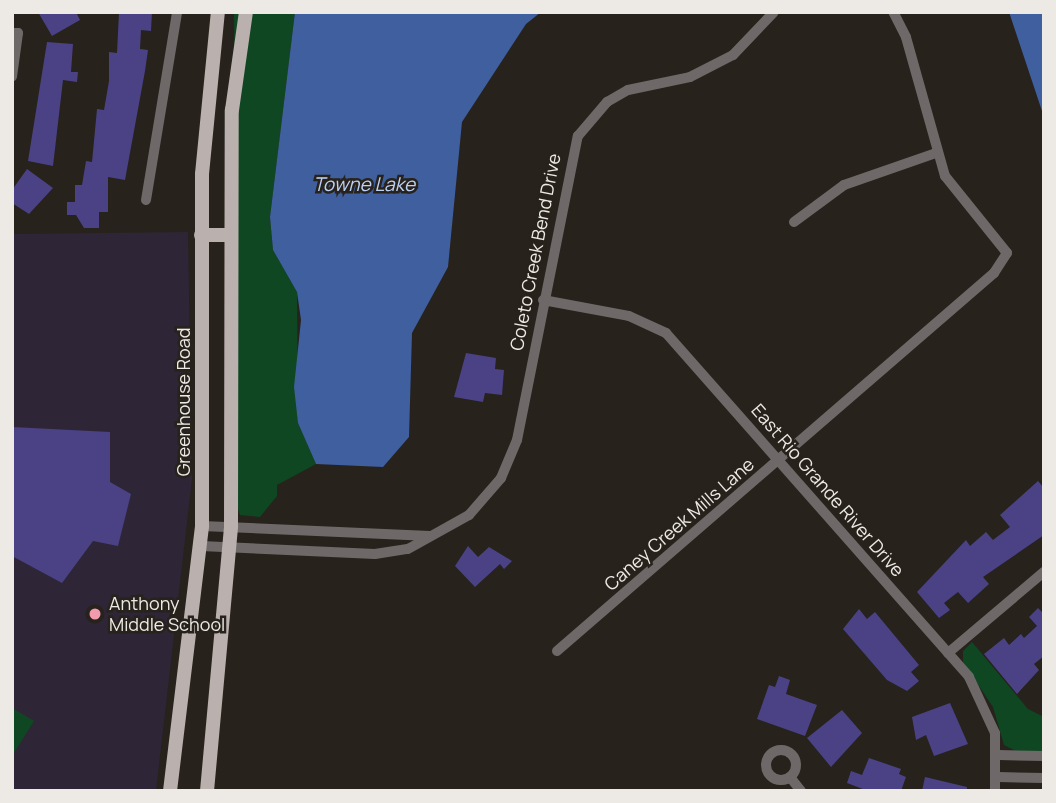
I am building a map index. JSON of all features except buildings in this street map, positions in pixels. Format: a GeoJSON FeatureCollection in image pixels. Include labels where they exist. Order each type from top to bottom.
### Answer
{"type":"FeatureCollection","features":[{"type":"Feature","properties":{"kind":"main road","name":"Greenhouse Road"},"geometry":{"type":"LineString","coordinates":[[170,791],[201,546],[201,235],[204,130],[218,12]]}},
{"type":"Feature","properties":{"kind":"main road"},"geometry":{"type":"LineString","coordinates":[[207,791],[231,526],[232,110],[246,12]]}},
{"type":"Feature","properties":{"kind":"main road"},"geometry":{"type":"LineString","coordinates":[[201,235],[230,235]]}},
{"type":"Feature","properties":{"kind":"street"},"geometry":{"type":"LineString","coordinates":[[146,200],[177,12]]}},
{"type":"Feature","properties":{"kind":"street","name":"Coleto Creek Bend Drive"},"geometry":{"type":"LineString","coordinates":[[201,546],[346,553],[408,549],[468,515],[510,461],[570,157],[589,118],[628,90],[711,69],[733,55],[774,12]]}},
{"type":"Feature","properties":{"kind":"street"},"geometry":{"type":"LineString","coordinates":[[794,222],[844,185],[936,153],[906,37],[893,12]]}},
{"type":"Feature","properties":{"kind":"street"},"geometry":{"type":"LineString","coordinates":[[12,77],[15,33]]}},
{"type":"Feature","properties":{"kind":"street","name":"Caney Creek Mills Lane"},"geometry":{"type":"LineString","coordinates":[[558,651],[994,273],[1007,253],[960,196],[936,153]]}},
{"type":"Feature","properties":{"kind":"street","name":"East Rio Grande River Drive"},"geometry":{"type":"LineString","coordinates":[[543,300],[629,316],[666,333],[948,653],[984,700],[999,755],[995,791]]}},
{"type":"Feature","properties":{"kind":"street"},"geometry":{"type":"LineString","coordinates":[[202,526],[431,536]]}},
{"type":"Feature","properties":{"kind":"street"},"geometry":{"type":"LineString","coordinates":[[346,553],[347,532]]}},
{"type":"Feature","properties":{"kind":"street"},"geometry":{"type":"LineString","coordinates":[[948,653],[1044,572]]}},
{"type":"Feature","properties":{"kind":"street"},"geometry":{"type":"LineString","coordinates":[[999,755],[1044,756]]}},
{"type":"Feature","properties":{"kind":"street"},"geometry":{"type":"LineString","coordinates":[[790,777],[801,791]]}},
{"type":"Feature","properties":{"kind":"street"},"geometry":{"type":"LineString","coordinates":[[998,777],[1044,778]]}},
{"type":"Feature","properties":{"kind":"shaded area","name":"Anthony Middle School"},"geometry":{"type":"Polygon","coordinates":[[[188,232],[192,479],[156,791],[12,791],[12,234],[188,232]]]}},
{"type":"Feature","properties":{"kind":"green space"},"geometry":{"type":"Polygon","coordinates":[[[234,12],[295,12],[270,217],[273,250],[297,292],[298,423],[316,464],[277,485],[277,496],[260,517],[240,515],[238,509],[234,12]]]}},
{"type":"Feature","properties":{"kind":"green space"},"geometry":{"type":"Polygon","coordinates":[[[972,642],[1028,709],[1044,717],[1044,751],[1016,751],[1004,745],[993,707],[963,662],[963,651],[972,642]]]}},
{"type":"Feature","properties":{"kind":"green space"},"geometry":{"type":"Polygon","coordinates":[[[12,708],[34,721],[12,756],[12,708]]]}},
{"type":"Feature","properties":{"kind":"water","name":"Towne Lake"},"geometry":{"type":"Polygon","coordinates":[[[295,12],[541,12],[526,24],[462,122],[448,267],[412,333],[409,437],[383,467],[316,464],[298,423],[294,387],[301,320],[297,292],[273,250],[270,217],[295,12]]]}},
{"type":"Feature","properties":{"kind":"water"},"geometry":{"type":"Polygon","coordinates":[[[1009,12],[1044,12],[1044,117],[1009,12]]]}},
{"type":"Feature","properties":{"kind":"place","name":"Anthony Middle School"},"geometry":{"type":"Point","coordinates":[95,614]}}]}
